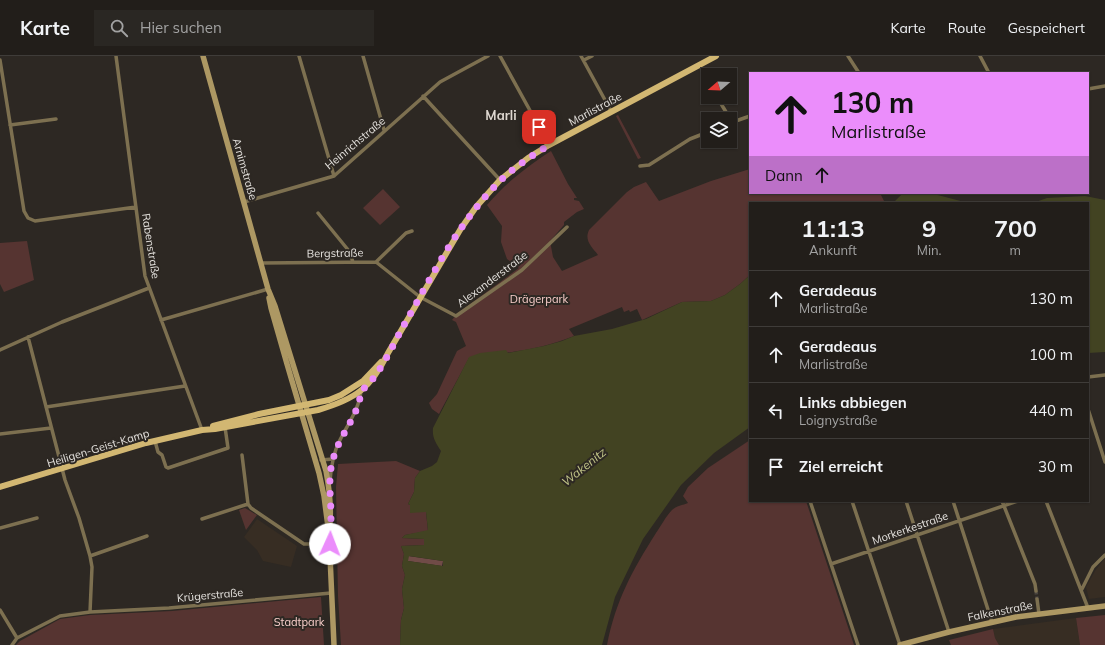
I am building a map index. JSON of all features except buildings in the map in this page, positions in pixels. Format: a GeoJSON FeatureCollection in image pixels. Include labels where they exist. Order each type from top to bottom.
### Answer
{"type":"FeatureCollection","features":[{"type":"Feature","properties":{"kind":"main road","name":"Arnimstraße"},"geometry":{"type":"LineString","coordinates":[[203,56],[268,288],[323,460],[329,487],[331,517],[329,534]]}},
{"type":"Feature","properties":{"kind":"main road","name":"Marlistraße"},"geometry":{"type":"LineString","coordinates":[[371,378],[388,353],[460,230],[476,207],[500,180],[528,158],[549,145],[716,56]]}},
{"type":"Feature","properties":{"kind":"main road","name":"Arnimstraße"},"geometry":{"type":"LineString","coordinates":[[268,288],[271,308],[316,460],[324,496],[329,534]]}},
{"type":"Feature","properties":{"kind":"main road","name":"Heiligen-Geist-Kamp"},"geometry":{"type":"LineString","coordinates":[[0,487],[155,441],[307,408],[341,396],[371,378]]}},
{"type":"Feature","properties":{"kind":"main road","name":"Heiligen-Geist-Kamp"},"geometry":{"type":"LineString","coordinates":[[307,408],[338,404],[361,391],[371,378]]}},
{"type":"Feature","properties":{"kind":"main road","name":"Heiligen-Geist-Kamp"},"geometry":{"type":"LineString","coordinates":[[202,430],[214,425],[245,417],[300,410]]}},
{"type":"Feature","properties":{"kind":"main road"},"geometry":{"type":"LineString","coordinates":[[329,534],[334,645]]}},
{"type":"Feature","properties":{"kind":"main road","name":"Falkenstraße"},"geometry":{"type":"LineString","coordinates":[[900,645],[992,622],[1039,614],[1105,606]]}},
{"type":"Feature","properties":{"kind":"street","name":"Rabenstraße"},"geometry":{"type":"LineString","coordinates":[[116,56],[145,276],[202,430]]}},
{"type":"Feature","properties":{"kind":"street"},"geometry":{"type":"LineString","coordinates":[[299,56],[334,176]]}},
{"type":"Feature","properties":{"kind":"street"},"geometry":{"type":"LineString","coordinates":[[363,56],[384,130]]}},
{"type":"Feature","properties":{"kind":"street","name":"Heinrichstraße"},"geometry":{"type":"LineString","coordinates":[[244,202],[334,176],[384,130],[440,82],[488,56]]}},
{"type":"Feature","properties":{"kind":"street"},"geometry":{"type":"LineString","coordinates":[[500,56],[549,145]]}},
{"type":"Feature","properties":{"kind":"street"},"geometry":{"type":"LineString","coordinates":[[581,56],[611,111]]}},
{"type":"Feature","properties":{"kind":"street"},"geometry":{"type":"LineString","coordinates":[[584,60],[592,56]]}},
{"type":"Feature","properties":{"kind":"street"},"geometry":{"type":"LineString","coordinates":[[848,56],[858,72]]}},
{"type":"Feature","properties":{"kind":"street"},"geometry":{"type":"LineString","coordinates":[[980,56],[988,72]]}},
{"type":"Feature","properties":{"kind":"street"},"geometry":{"type":"LineString","coordinates":[[0,60],[2,90],[10,125],[24,211],[28,218],[35,221],[136,207]]}},
{"type":"Feature","properties":{"kind":"street"},"geometry":{"type":"LineString","coordinates":[[1089,89],[1105,86]]}},
{"type":"Feature","properties":{"kind":"street"},"geometry":{"type":"LineString","coordinates":[[423,96],[500,180]]}},
{"type":"Feature","properties":{"kind":"street"},"geometry":{"type":"LineString","coordinates":[[737,120],[749,116]]}},
{"type":"Feature","properties":{"kind":"street"},"geometry":{"type":"LineString","coordinates":[[10,125],[56,119]]}},
{"type":"Feature","properties":{"kind":"street"},"geometry":{"type":"LineString","coordinates":[[640,166],[649,165],[690,139],[701,135]]}},
{"type":"Feature","properties":{"kind":"street"},"geometry":{"type":"LineString","coordinates":[[318,213],[349,251],[353,262]]}},
{"type":"Feature","properties":{"kind":"street","name":"Alexanderstraße"},"geometry":{"type":"LineString","coordinates":[[420,297],[456,316],[522,270],[567,227]]}},
{"type":"Feature","properties":{"kind":"street"},"geometry":{"type":"LineString","coordinates":[[376,262],[406,233],[412,231]]}},
{"type":"Feature","properties":{"kind":"street","name":"Bergstraße"},"geometry":{"type":"LineString","coordinates":[[262,264],[376,262],[420,297]]}},
{"type":"Feature","properties":{"kind":"street"},"geometry":{"type":"LineString","coordinates":[[0,350],[28,337],[149,288]]}},
{"type":"Feature","properties":{"kind":"street"},"geometry":{"type":"LineString","coordinates":[[161,320],[268,288]]}},
{"type":"Feature","properties":{"kind":"street"},"geometry":{"type":"LineString","coordinates":[[28,337],[62,469],[90,556],[92,568],[90,612]]}},
{"type":"Feature","properties":{"kind":"street"},"geometry":{"type":"LineString","coordinates":[[1089,377],[1105,375]]}},
{"type":"Feature","properties":{"kind":"street"},"geometry":{"type":"LineString","coordinates":[[46,407],[185,386]]}},
{"type":"Feature","properties":{"kind":"street"},"geometry":{"type":"LineString","coordinates":[[329,487],[333,457],[344,430],[359,405],[361,391]]}},
{"type":"Feature","properties":{"kind":"street"},"geometry":{"type":"LineString","coordinates":[[1089,412],[1105,462]]}},
{"type":"Feature","properties":{"kind":"street"},"geometry":{"type":"LineString","coordinates":[[155,441],[158,452],[162,455],[167,468],[228,448],[225,427]]}},
{"type":"Feature","properties":{"kind":"street"},"geometry":{"type":"LineString","coordinates":[[0,434],[51,428]]}},
{"type":"Feature","properties":{"kind":"street"},"geometry":{"type":"LineString","coordinates":[[242,455],[248,504],[251,508],[304,544],[330,544]]}},
{"type":"Feature","properties":{"kind":"street"},"geometry":{"type":"LineString","coordinates":[[316,460],[323,460],[333,457]]}},
{"type":"Feature","properties":{"kind":"street"},"geometry":{"type":"LineString","coordinates":[[810,502],[858,645]]}},
{"type":"Feature","properties":{"kind":"street"},"geometry":{"type":"LineString","coordinates":[[852,502],[900,645]]}},
{"type":"Feature","properties":{"kind":"street"},"geometry":{"type":"LineString","coordinates":[[906,502],[949,632]]}},
{"type":"Feature","properties":{"kind":"street"},"geometry":{"type":"LineString","coordinates":[[953,502],[992,622]]}},
{"type":"Feature","properties":{"kind":"street"},"geometry":{"type":"LineString","coordinates":[[1002,502],[1035,584],[1036,591]]}},
{"type":"Feature","properties":{"kind":"street","name":"Morkerkestraße"},"geometry":{"type":"LineString","coordinates":[[831,564],[1015,502]]}},
{"type":"Feature","properties":{"kind":"street"},"geometry":{"type":"LineString","coordinates":[[1046,502],[1082,589],[1088,608]]}},
{"type":"Feature","properties":{"kind":"street"},"geometry":{"type":"LineString","coordinates":[[202,519],[248,504]]}},
{"type":"Feature","properties":{"kind":"street"},"geometry":{"type":"LineString","coordinates":[[0,528],[37,518]]}},
{"type":"Feature","properties":{"kind":"street"},"geometry":{"type":"LineString","coordinates":[[90,556],[147,536]]}},
{"type":"Feature","properties":{"kind":"street"},"geometry":{"type":"LineString","coordinates":[[1082,589],[1093,567],[1105,555]]}},
{"type":"Feature","properties":{"kind":"street","name":"Krügerstraße"},"geometry":{"type":"LineString","coordinates":[[17,638],[60,616],[90,612],[168,608],[331,593]]}},
{"type":"Feature","properties":{"kind":"street"},"geometry":{"type":"LineString","coordinates":[[1037,599],[1039,614]]}},
{"type":"Feature","properties":{"kind":"street"},"geometry":{"type":"LineString","coordinates":[[0,610],[17,638],[12,645]]}},
{"type":"Feature","properties":{"kind":"shaded area"},"geometry":{"type":"Polygon","coordinates":[[[257,519],[297,546],[291,567],[263,561],[257,550],[244,537],[257,519]]]}},
{"type":"Feature","properties":{"kind":"shaded area"},"geometry":{"type":"Polygon","coordinates":[[[408,556],[443,561],[442,566],[408,561],[408,556]]]}},
{"type":"Feature","properties":{"kind":"shaded area"},"geometry":{"type":"Polygon","coordinates":[[[1105,558],[1105,597],[1089,599],[1086,587],[1095,571],[1105,558]]]}},
{"type":"Feature","properties":{"kind":"shaded area"},"geometry":{"type":"Polygon","coordinates":[[[1076,618],[1080,645],[999,645],[995,638],[993,629],[1076,618]]]}},
{"type":"Feature","properties":{"kind":"green space"},"geometry":{"type":"Polygon","coordinates":[[[618,115],[641,158],[638,159],[616,116],[618,115]]]}},
{"type":"Feature","properties":{"kind":"green space","name":"Drägerpark"},"geometry":{"type":"Polygon","coordinates":[[[551,151],[577,198],[574,198],[574,200],[579,201],[584,209],[577,212],[564,222],[564,225],[550,241],[553,257],[562,271],[598,255],[588,241],[587,237],[589,230],[627,192],[646,182],[659,201],[711,181],[749,169],[749,194],[880,194],[884,202],[749,202],[749,276],[725,295],[711,301],[682,302],[642,320],[637,309],[630,312],[629,310],[624,312],[622,307],[569,329],[574,336],[549,345],[469,358],[439,414],[432,409],[429,403],[437,394],[457,351],[466,346],[456,322],[452,320],[458,313],[519,268],[507,259],[501,242],[502,226],[487,205],[502,189],[533,163],[551,151]]]}},
{"type":"Feature","properties":{"kind":"green space"},"geometry":{"type":"Polygon","coordinates":[[[383,189],[400,207],[380,225],[363,208],[383,189]]]}},
{"type":"Feature","properties":{"kind":"green space"},"geometry":{"type":"Polygon","coordinates":[[[27,241],[34,280],[4,292],[0,284],[0,243],[27,241]]]}},
{"type":"Feature","properties":{"kind":"green space"},"geometry":{"type":"Polygon","coordinates":[[[749,441],[749,502],[806,502],[854,645],[607,645],[620,600],[639,560],[670,512],[688,503],[683,496],[688,487],[708,468],[749,441]]]}},
{"type":"Feature","properties":{"kind":"green space"},"geometry":{"type":"Polygon","coordinates":[[[396,461],[420,471],[415,478],[414,492],[408,504],[426,512],[428,531],[405,535],[402,538],[424,539],[424,545],[401,546],[404,554],[402,566],[405,575],[402,589],[404,608],[401,620],[400,645],[341,645],[338,596],[336,487],[338,464],[396,461]]]}},
{"type":"Feature","properties":{"kind":"green space"},"geometry":{"type":"Polygon","coordinates":[[[245,508],[257,515],[246,530],[239,510],[245,508]]]}},
{"type":"Feature","properties":{"kind":"green space","name":"Stadtpark"},"geometry":{"type":"Polygon","coordinates":[[[321,597],[324,645],[16,645],[20,641],[60,619],[90,615],[172,611],[321,597]]]}},
{"type":"Feature","properties":{"kind":"green space"},"geometry":{"type":"Polygon","coordinates":[[[1105,615],[1105,645],[1080,645],[1076,618],[1105,615]]]}},
{"type":"Feature","properties":{"kind":"green space"},"geometry":{"type":"Polygon","coordinates":[[[993,629],[995,638],[999,645],[951,645],[949,640],[993,629]]]}},
{"type":"Feature","properties":{"kind":"water"},"geometry":{"type":"Polygon","coordinates":[[[902,194],[934,194],[964,202],[894,202],[902,194]]]}},
{"type":"Feature","properties":{"kind":"water"},"geometry":{"type":"Polygon","coordinates":[[[1085,196],[1105,200],[1105,352],[1089,353],[1089,202],[1036,202],[1047,198],[1085,196]]]}},
{"type":"Feature","properties":{"kind":"water","name":"Wakenitz"},"geometry":{"type":"Polygon","coordinates":[[[749,276],[749,428],[714,453],[681,485],[643,539],[615,597],[602,645],[400,645],[401,620],[404,608],[402,589],[405,575],[402,566],[404,554],[401,546],[424,545],[424,539],[402,538],[405,535],[428,530],[426,512],[410,513],[410,505],[408,504],[414,492],[415,478],[420,471],[437,462],[441,451],[434,438],[433,428],[469,357],[480,353],[506,350],[508,353],[544,346],[574,336],[612,329],[646,319],[682,302],[711,301],[725,295],[749,276]],[[409,556],[408,561],[443,566],[443,561],[409,556]]]}},
{"type":"Feature","properties":{"kind":"tunnel"},"geometry":{"type":"LineString","coordinates":[[1036,591],[1037,599]]}},
{"type":"Feature","properties":{"kind":"district","name":"Marli"},"geometry":{"type":"Point","coordinates":[501,115]}},
{"type":"Feature","properties":{"kind":"route"},"geometry":{"type":"LineString","coordinates":[[330,544],[329,534],[331,517],[329,487],[333,459],[344,430],[359,405],[361,391],[373,380],[380,369],[428,283],[460,230],[476,207],[500,180],[514,168],[549,145],[539,127]]}}]}
